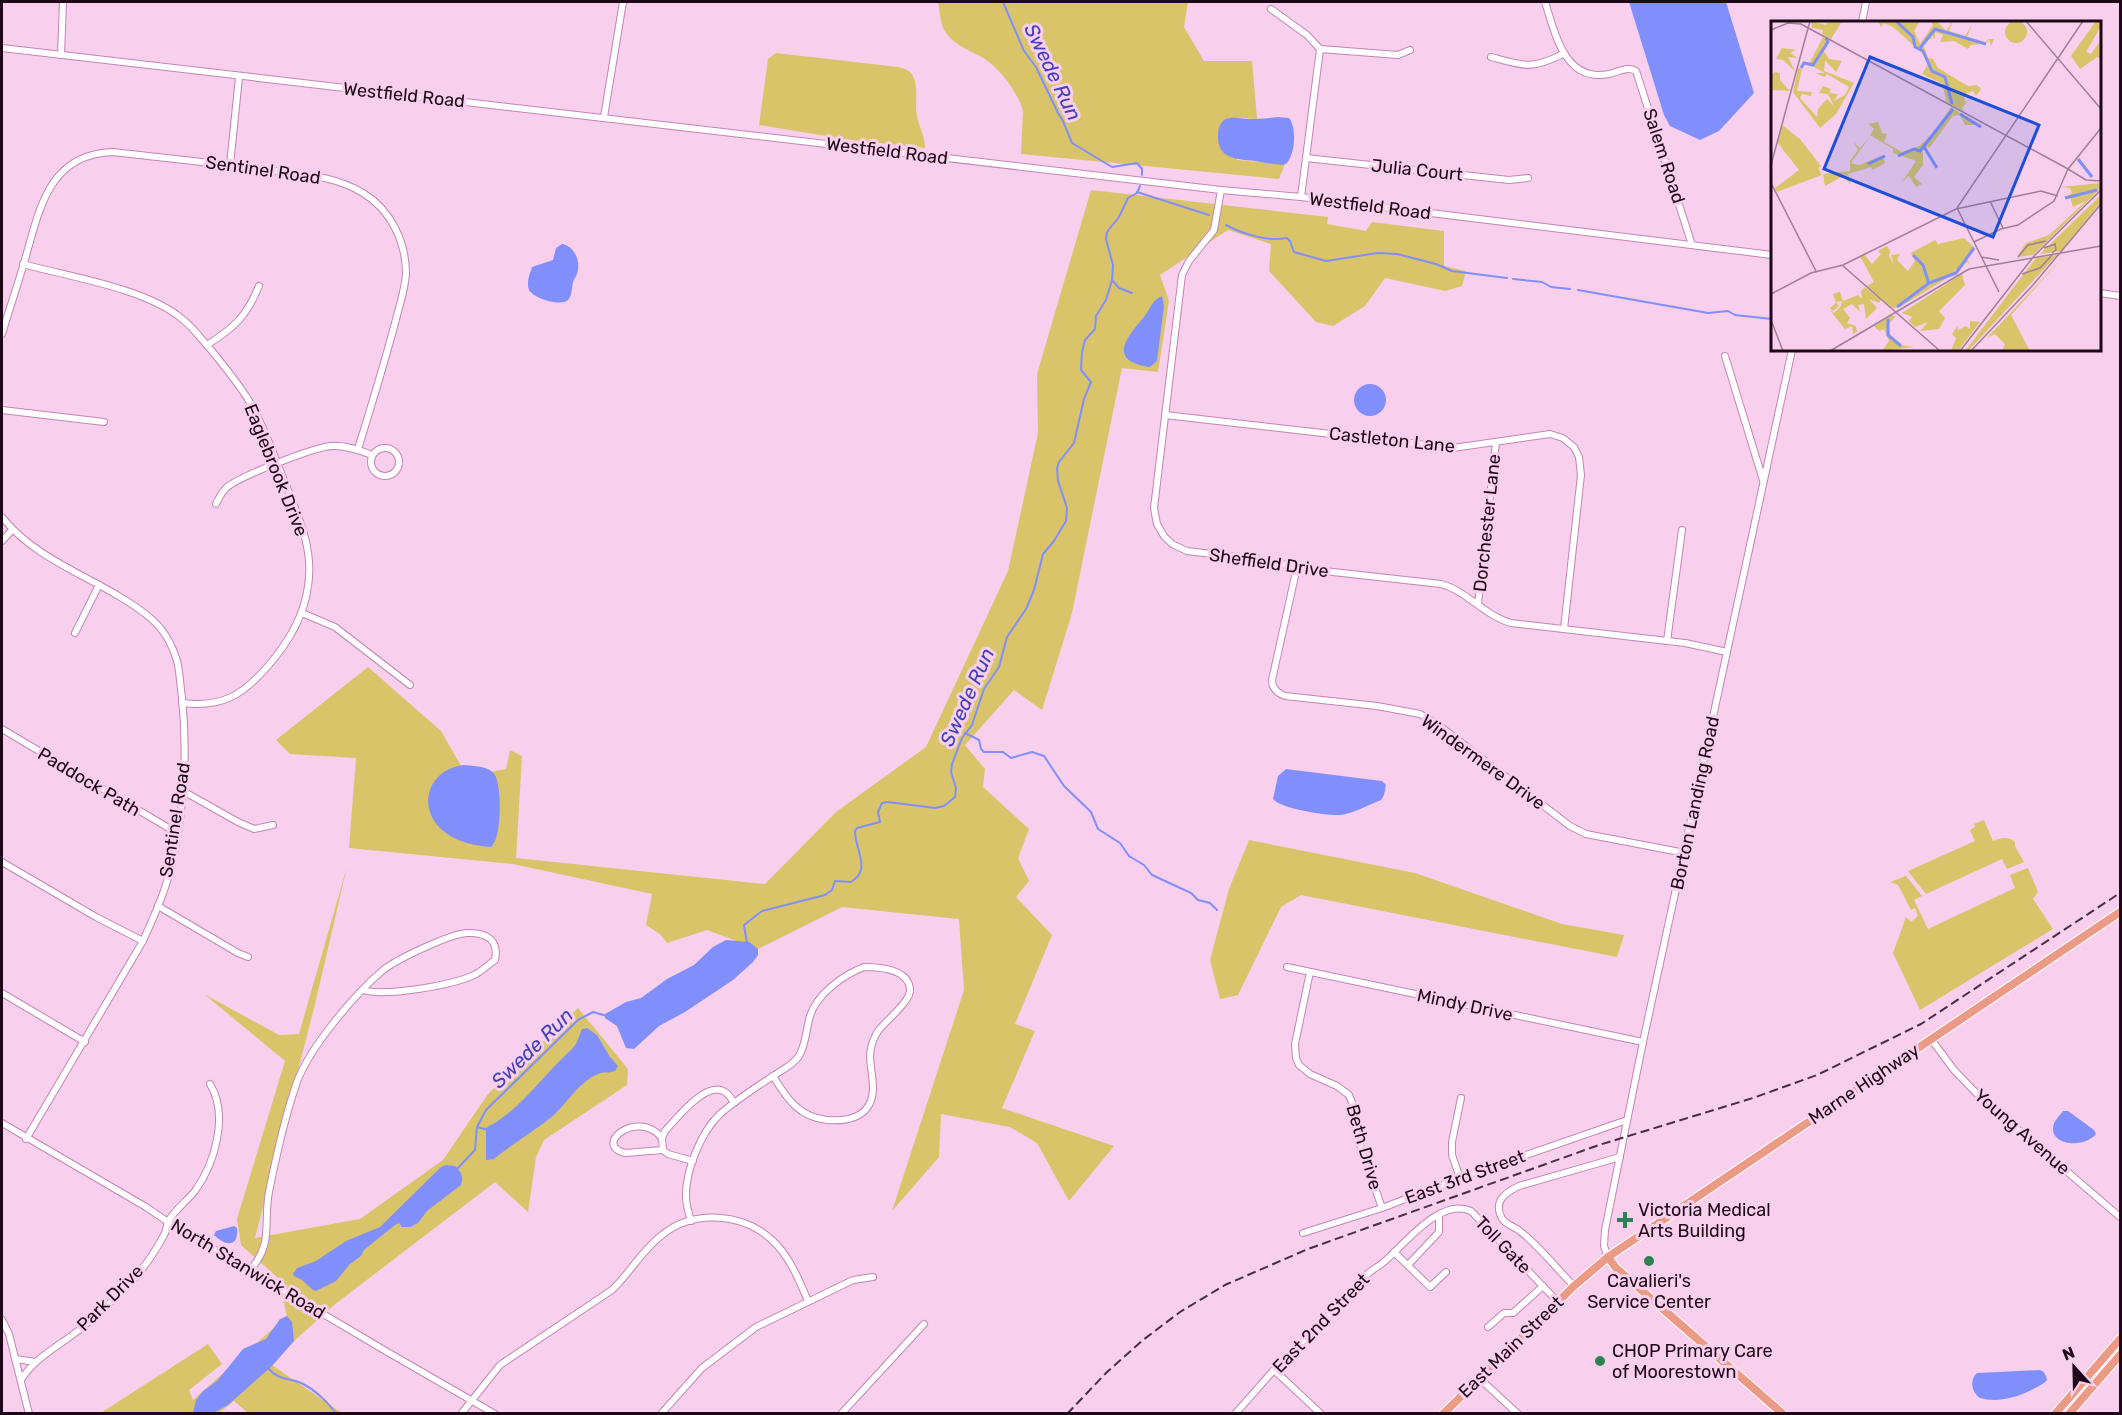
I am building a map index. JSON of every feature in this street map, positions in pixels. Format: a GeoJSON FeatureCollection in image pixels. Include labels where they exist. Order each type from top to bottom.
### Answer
{"type":"FeatureCollection","features":[{"type":"Feature","properties":{"kind":"main road","name":"Marne Highway"},"geometry":{"type":"LineString","coordinates":[[1608,1257],[2121,912]]}},
{"type":"Feature","properties":{"kind":"main road","name":"East Main Street"},"geometry":{"type":"LineString","coordinates":[[1443,1413],[1574,1286],[1608,1257]]}},
{"type":"Feature","properties":{"kind":"main road"},"geometry":{"type":"LineString","coordinates":[[1608,1257],[1616,1268],[1783,1413]]}},
{"type":"Feature","properties":{"kind":"main road"},"geometry":{"type":"LineString","coordinates":[[2055,1413],[2121,1339]]}},
{"type":"Feature","properties":{"kind":"main road"},"geometry":{"type":"LineString","coordinates":[[2069,1413],[2121,1355]]}},
{"type":"Feature","properties":{"kind":"street"},"geometry":{"type":"LineString","coordinates":[[60,55],[63,2]]}},
{"type":"Feature","properties":{"kind":"street"},"geometry":{"type":"LineString","coordinates":[[604,117],[623,2]]}},
{"type":"Feature","properties":{"kind":"street"},"geometry":{"type":"LineString","coordinates":[[1491,57],[1528,66],[1542,64],[1563,54],[1545,2]]}},
{"type":"Feature","properties":{"kind":"street"},"geometry":{"type":"LineString","coordinates":[[1862,21],[1866,2]]}},
{"type":"Feature","properties":{"kind":"street"},"geometry":{"type":"LineString","coordinates":[[1271,9],[1307,35],[1320,48],[1398,55],[1410,50]]}},
{"type":"Feature","properties":{"kind":"street","name":"Westfield Road"},"geometry":{"type":"LineString","coordinates":[[2,48],[1221,190],[1300,197],[1771,255]]}},
{"type":"Feature","properties":{"kind":"street"},"geometry":{"type":"LineString","coordinates":[[1300,197],[1320,48]]}},
{"type":"Feature","properties":{"kind":"street","name":"Salem Road"},"geometry":{"type":"LineString","coordinates":[[1563,54],[1576,66],[1593,74],[1604,75],[1632,69],[1638,74],[1692,245]]}},
{"type":"Feature","properties":{"kind":"street"},"geometry":{"type":"LineString","coordinates":[[230,165],[239,77]]}},
{"type":"Feature","properties":{"kind":"street","name":"Sentinel Road"},"geometry":{"type":"LineString","coordinates":[[2,334],[35,222],[47,190],[59,174],[83,157],[113,152],[325,178],[345,184],[363,193],[389,218],[398,234],[404,254],[404,284],[358,449]]}},
{"type":"Feature","properties":{"kind":"street","name":"Julia Court"},"geometry":{"type":"LineString","coordinates":[[1306,158],[1509,180],[1528,178]]}},
{"type":"Feature","properties":{"kind":"street","name":"Sheffield Drive"},"geometry":{"type":"LineString","coordinates":[[1221,190],[1214,230],[1183,271],[1155,508],[1157,524],[1172,544],[1187,551],[1268,561],[1296,567],[1441,584],[1454,589],[1506,622],[1666,641],[1727,652]]}},
{"type":"Feature","properties":{"kind":"street","name":"Eaglebrook Drive"},"geometry":{"type":"LineString","coordinates":[[23,264],[118,289],[155,302],[180,316],[234,378],[252,405],[302,527],[308,550],[309,586],[302,613],[281,650],[248,686],[231,699],[199,706],[182,704]]}},
{"type":"Feature","properties":{"kind":"street"},"geometry":{"type":"LineString","coordinates":[[207,345],[225,334],[244,317],[259,286]]}},
{"type":"Feature","properties":{"kind":"street"},"geometry":{"type":"LineString","coordinates":[[2101,293],[2121,296]]}},
{"type":"Feature","properties":{"kind":"street","name":"Borton Landing Road"},"geometry":{"type":"LineString","coordinates":[[1608,1257],[1604,1246],[1605,1230],[1643,1042],[1792,351]]}},
{"type":"Feature","properties":{"kind":"street"},"geometry":{"type":"LineString","coordinates":[[1725,356],[1763,481]]}},
{"type":"Feature","properties":{"kind":"street"},"geometry":{"type":"LineString","coordinates":[[2,410],[104,422]]}},
{"type":"Feature","properties":{"kind":"street","name":"Castleton Lane"},"geometry":{"type":"LineString","coordinates":[[1166,415],[1453,448],[1541,434],[1555,435],[1570,444],[1579,457],[1581,475],[1564,629]]}},
{"type":"Feature","properties":{"kind":"street","name":"Dorchester Lane"},"geometry":{"type":"LineString","coordinates":[[1478,604],[1496,442]]}},
{"type":"Feature","properties":{"kind":"street"},"geometry":{"type":"LineString","coordinates":[[216,504],[228,486],[316,448],[333,446],[358,449],[372,455]]}},
{"type":"Feature","properties":{"kind":"street"},"geometry":{"type":"LineString","coordinates":[[382,447],[391,449],[398,455],[398,468],[392,474],[379,475],[371,464],[372,455],[382,447]]}},
{"type":"Feature","properties":{"kind":"street","name":"Sentinel Road"},"geometry":{"type":"LineString","coordinates":[[2,517],[12,530],[40,552],[141,611],[166,635],[178,662],[186,754],[177,833],[168,876],[158,906],[143,941],[26,1139]]}},
{"type":"Feature","properties":{"kind":"street"},"geometry":{"type":"LineString","coordinates":[[2,541],[12,530]]}},
{"type":"Feature","properties":{"kind":"street"},"geometry":{"type":"LineString","coordinates":[[1666,641],[1682,530]]}},
{"type":"Feature","properties":{"kind":"street","name":"Windermere Drive"},"geometry":{"type":"LineString","coordinates":[[1296,567],[1272,680],[1275,690],[1285,696],[1377,706],[1420,714],[1437,724],[1570,826],[1586,834],[1685,853]]}},
{"type":"Feature","properties":{"kind":"street"},"geometry":{"type":"LineString","coordinates":[[75,633],[99,585]]}},
{"type":"Feature","properties":{"kind":"street"},"geometry":{"type":"LineString","coordinates":[[302,613],[335,627],[410,685]]}},
{"type":"Feature","properties":{"kind":"street","name":"Paddock Path"},"geometry":{"type":"LineString","coordinates":[[2,729],[177,833]]}},
{"type":"Feature","properties":{"kind":"street"},"geometry":{"type":"LineString","coordinates":[[183,791],[237,822],[254,829],[273,825]]}},
{"type":"Feature","properties":{"kind":"street"},"geometry":{"type":"LineString","coordinates":[[2,862],[96,917],[143,941]]}},
{"type":"Feature","properties":{"kind":"street"},"geometry":{"type":"LineString","coordinates":[[158,906],[248,957]]}},
{"type":"Feature","properties":{"kind":"street"},"geometry":{"type":"LineString","coordinates":[[250,1269],[256,1263],[267,1238],[269,1193],[298,1080],[308,1058],[322,1038],[363,990],[397,960],[468,933],[488,937],[497,949],[495,960],[477,973],[458,981],[386,992],[363,990]]}},
{"type":"Feature","properties":{"kind":"street","name":"Mindy Drive"},"geometry":{"type":"LineString","coordinates":[[1287,967],[1643,1042]]}},
{"type":"Feature","properties":{"kind":"street"},"geometry":{"type":"LineString","coordinates":[[691,1221],[686,1199],[687,1183],[699,1143],[719,1115],[735,1103],[798,1058],[810,1015],[815,1006],[844,977],[864,968],[886,969],[902,976],[908,983],[909,998],[883,1025],[874,1040],[869,1064],[873,1088],[871,1098],[866,1109],[858,1116],[839,1121],[806,1115],[789,1101],[773,1076]]}},
{"type":"Feature","properties":{"kind":"street","name":"Beth Drive"},"geometry":{"type":"LineString","coordinates":[[1310,972],[1295,1044],[1296,1059],[1304,1070],[1337,1086],[1349,1095],[1355,1110],[1359,1142],[1382,1208]]}},
{"type":"Feature","properties":{"kind":"street"},"geometry":{"type":"LineString","coordinates":[[2,993],[85,1042]]}},
{"type":"Feature","properties":{"kind":"street","name":"Young Avenue"},"geometry":{"type":"LineString","coordinates":[[1931,1039],[1954,1070],[1980,1097],[2121,1217]]}},
{"type":"Feature","properties":{"kind":"street","name":"Park Drive"},"geometry":{"type":"LineString","coordinates":[[21,1380],[26,1371],[36,1362],[79,1330],[122,1291],[154,1252],[166,1232],[168,1222],[194,1192],[208,1170],[220,1123],[216,1094],[210,1083]]}},
{"type":"Feature","properties":{"kind":"street"},"geometry":{"type":"LineString","coordinates":[[663,1150],[662,1138],[665,1131],[703,1094],[718,1090],[724,1091],[735,1103]]}},
{"type":"Feature","properties":{"kind":"street"},"geometry":{"type":"LineString","coordinates":[[1460,1178],[1452,1155],[1452,1142],[1461,1098]]}},
{"type":"Feature","properties":{"kind":"street","name":"East 3rd Street"},"geometry":{"type":"LineString","coordinates":[[1303,1233],[1382,1208],[1460,1178],[1628,1120]]}},
{"type":"Feature","properties":{"kind":"street","name":"North Stanwick Road"},"geometry":{"type":"LineString","coordinates":[[2,1123],[495,1413]]}},
{"type":"Feature","properties":{"kind":"street"},"geometry":{"type":"LineString","coordinates":[[662,1138],[655,1129],[644,1126],[622,1130],[616,1134],[614,1139],[619,1152],[663,1150],[668,1154],[693,1161]]}},
{"type":"Feature","properties":{"kind":"street"},"geometry":{"type":"LineString","coordinates":[[1574,1286],[1520,1231],[1504,1222],[1499,1210],[1500,1202],[1506,1193],[1519,1186],[1620,1158]]}},
{"type":"Feature","properties":{"kind":"street","name":"Toll Gate"},"geometry":{"type":"LineString","coordinates":[[1439,1215],[1459,1209],[1471,1211],[1558,1302]]}},
{"type":"Feature","properties":{"kind":"street"},"geometry":{"type":"LineString","coordinates":[[1407,1265],[1439,1232],[1439,1215]]}},
{"type":"Feature","properties":{"kind":"street","name":"East 2nd Street"},"geometry":{"type":"LineString","coordinates":[[1234,1413],[1361,1283],[1364,1275],[1394,1252],[1426,1222],[1439,1215]]}},
{"type":"Feature","properties":{"kind":"street"},"geometry":{"type":"LineString","coordinates":[[461,1413],[500,1365],[612,1290],[648,1246],[664,1233],[691,1221],[720,1218],[738,1221],[757,1229],[773,1241],[786,1256],[808,1301]]}},
{"type":"Feature","properties":{"kind":"street"},"geometry":{"type":"LineString","coordinates":[[1394,1252],[1430,1287],[1446,1272]]}},
{"type":"Feature","properties":{"kind":"street"},"geometry":{"type":"LineString","coordinates":[[661,1413],[702,1368],[756,1327],[854,1280],[873,1277]]}},
{"type":"Feature","properties":{"kind":"street"},"geometry":{"type":"LineString","coordinates":[[1488,1327],[1504,1313],[1513,1313],[1543,1286]]}},
{"type":"Feature","properties":{"kind":"street"},"geometry":{"type":"LineString","coordinates":[[2,1320],[9,1334],[29,1413]]}},
{"type":"Feature","properties":{"kind":"street"},"geometry":{"type":"LineString","coordinates":[[841,1413],[924,1324]]}},
{"type":"Feature","properties":{"kind":"street"},"geometry":{"type":"LineString","coordinates":[[15,1359],[36,1362]]}},
{"type":"Feature","properties":{"kind":"street"},"geometry":{"type":"LineString","coordinates":[[1274,1370],[1322,1413]]}},
{"type":"Feature","properties":{"kind":"street"},"geometry":{"type":"LineString","coordinates":[[1479,1378],[1518,1413]]}},
{"type":"Feature","properties":{"kind":"shaded area"},"geometry":{"type":"Polygon","coordinates":[[[938,2],[1188,2],[1184,27],[1204,61],[1252,61],[1257,119],[1238,118],[1237,160],[1285,164],[1279,179],[1021,154],[1023,111],[1017,97],[1003,76],[991,64],[950,38],[942,26],[938,2]]]}},
{"type":"Feature","properties":{"kind":"shaded area"},"geometry":{"type":"Polygon","coordinates":[[[776,53],[898,67],[909,71],[914,78],[916,111],[925,148],[851,140],[759,125],[768,59],[776,53]]]}},
{"type":"Feature","properties":{"kind":"shaded area"},"geometry":{"type":"Polygon","coordinates":[[[1091,190],[1328,217],[1327,224],[1366,231],[1372,222],[1444,231],[1444,266],[1466,271],[1462,286],[1445,291],[1385,278],[1365,306],[1333,326],[1316,322],[1269,271],[1271,244],[1228,230],[1160,275],[1169,301],[1158,372],[1122,368],[1072,613],[1042,710],[1014,690],[965,745],[985,769],[983,787],[1029,829],[1018,858],[1029,881],[1016,897],[1052,935],[1015,1024],[1035,1031],[1002,1108],[1114,1146],[1069,1201],[1037,1143],[1010,1127],[941,1114],[939,1157],[892,1211],[964,990],[959,919],[842,907],[758,949],[707,930],[667,943],[660,934],[646,925],[652,894],[513,864],[349,848],[356,758],[290,754],[276,740],[368,667],[441,731],[463,769],[485,773],[506,769],[510,750],[522,756],[516,858],[765,884],[836,812],[926,747],[1008,571],[1038,433],[1037,374],[1091,190]]]}},
{"type":"Feature","properties":{"kind":"shaded area"},"geometry":{"type":"Polygon","coordinates":[[[1984,820],[1993,841],[2004,838],[2015,842],[2024,862],[2007,869],[2002,859],[1926,894],[1908,871],[1975,841],[1970,830],[1975,827],[1974,824],[1984,820]]]}},
{"type":"Feature","properties":{"kind":"shaded area"},"geometry":{"type":"Polygon","coordinates":[[[1249,840],[1415,873],[1562,924],[1624,935],[1617,957],[1301,895],[1281,907],[1238,995],[1220,999],[1210,960],[1229,889],[1249,840]]]}},
{"type":"Feature","properties":{"kind":"shaded area"},"geometry":{"type":"Polygon","coordinates":[[[347,867],[315,1004],[255,1238],[360,1219],[443,1160],[488,1094],[578,1008],[628,1069],[627,1085],[544,1140],[536,1157],[528,1212],[495,1182],[334,1305],[294,1341],[272,1365],[342,1413],[248,1413],[234,1401],[219,1413],[99,1414],[208,1344],[222,1364],[189,1390],[193,1400],[287,1316],[278,1278],[241,1245],[237,1219],[285,1061],[204,994],[279,1035],[299,1034],[347,867]]]}},
{"type":"Feature","properties":{"kind":"shaded area"},"geometry":{"type":"Polygon","coordinates":[[[2028,868],[2038,892],[2033,899],[2053,929],[1920,1010],[1893,953],[1906,917],[1911,922],[1918,916],[1915,908],[1911,910],[1898,885],[1890,882],[1906,876],[1922,896],[1914,900],[1928,929],[2015,888],[2010,875],[2028,868]]]}},
{"type":"Feature","properties":{"kind":"water"},"geometry":{"type":"Polygon","coordinates":[[[1629,2],[1726,2],[1754,93],[1719,131],[1700,140],[1670,126],[1664,115],[1629,2]]]}},
{"type":"Feature","properties":{"kind":"water"},"geometry":{"type":"Polygon","coordinates":[[[1289,118],[1292,122],[1293,147],[1287,163],[1283,165],[1235,158],[1221,149],[1218,130],[1224,120],[1289,118]]]}},
{"type":"Feature","properties":{"kind":"water"},"geometry":{"type":"Polygon","coordinates":[[[562,244],[575,253],[578,271],[568,300],[559,303],[541,299],[531,293],[528,281],[532,267],[553,260],[556,248],[562,244]]]}},
{"type":"Feature","properties":{"kind":"water"},"geometry":{"type":"Polygon","coordinates":[[[1162,296],[1164,306],[1157,361],[1150,367],[1137,364],[1129,360],[1125,354],[1126,341],[1153,302],[1162,296]]]}},
{"type":"Feature","properties":{"kind":"water"},"geometry":{"type":"Polygon","coordinates":[[[1370,384],[1382,388],[1386,400],[1382,412],[1370,416],[1358,412],[1354,400],[1358,388],[1370,384]]]}},
{"type":"Feature","properties":{"kind":"water"},"geometry":{"type":"Polygon","coordinates":[[[464,765],[489,770],[493,772],[497,781],[500,801],[499,824],[495,842],[491,847],[467,843],[450,836],[436,824],[431,813],[428,802],[434,782],[451,768],[464,765]]]}},
{"type":"Feature","properties":{"kind":"water"},"geometry":{"type":"Polygon","coordinates":[[[1286,769],[1382,781],[1386,785],[1384,795],[1381,800],[1341,815],[1295,809],[1273,799],[1278,776],[1286,769]]]}},
{"type":"Feature","properties":{"kind":"water"},"geometry":{"type":"Polygon","coordinates":[[[726,940],[749,942],[758,949],[758,955],[733,980],[685,1012],[659,1026],[634,1049],[626,1048],[617,1026],[605,1018],[605,1014],[626,1002],[641,998],[667,979],[694,965],[713,947],[726,940]]]}},
{"type":"Feature","properties":{"kind":"water"},"geometry":{"type":"Polygon","coordinates":[[[587,1028],[597,1035],[618,1066],[615,1071],[600,1073],[591,1078],[579,1087],[547,1121],[494,1159],[486,1160],[486,1128],[499,1121],[521,1102],[571,1050],[582,1029],[587,1028]]]}},
{"type":"Feature","properties":{"kind":"water"},"geometry":{"type":"Polygon","coordinates":[[[2063,1111],[2068,1111],[2094,1130],[2096,1134],[2084,1142],[2063,1142],[2054,1134],[2053,1126],[2063,1111]]]}},
{"type":"Feature","properties":{"kind":"water"},"geometry":{"type":"Polygon","coordinates":[[[455,1166],[459,1170],[462,1177],[461,1185],[427,1211],[418,1223],[410,1227],[402,1227],[399,1223],[395,1225],[364,1250],[336,1281],[316,1291],[294,1276],[297,1268],[316,1261],[346,1241],[380,1227],[441,1167],[455,1166]]]}},
{"type":"Feature","properties":{"kind":"water"},"geometry":{"type":"Polygon","coordinates":[[[234,1226],[237,1228],[237,1234],[234,1242],[227,1243],[214,1235],[216,1231],[234,1226]]]}},
{"type":"Feature","properties":{"kind":"water"},"geometry":{"type":"Polygon","coordinates":[[[287,1316],[292,1322],[294,1341],[272,1366],[228,1405],[213,1413],[193,1413],[196,1400],[203,1391],[217,1381],[243,1349],[266,1339],[280,1319],[287,1316]]]}},
{"type":"Feature","properties":{"kind":"water"},"geometry":{"type":"Polygon","coordinates":[[[2040,1370],[2045,1374],[2047,1380],[2044,1383],[2013,1397],[1988,1400],[1977,1396],[1973,1390],[1972,1383],[1977,1373],[2040,1370]]]}},
{"type":"Feature","properties":{"kind":"waterway","name":"Swede Run"},"geometry":{"type":"LineString","coordinates":[[1003,2],[1024,51],[1036,67],[1072,143],[1112,167],[1137,163],[1142,169],[1142,175]]}},
{"type":"Feature","properties":{"kind":"waterway","name":"Swede Run"},"geometry":{"type":"LineString","coordinates":[[747,943],[744,925],[762,911],[825,895],[832,890],[835,881],[851,882],[857,877],[861,859],[855,831],[857,828],[880,822],[878,812],[882,803],[935,808],[944,806],[955,797],[956,788],[951,772],[962,738],[972,725],[984,689],[999,667],[1007,637],[1026,609],[1034,590],[1043,554],[1066,521],[1067,508],[1058,481],[1057,468],[1074,443],[1084,399],[1091,382],[1081,370],[1082,352],[1085,340],[1095,329],[1096,316],[1106,300],[1112,280],[1113,265],[1106,239],[1107,232],[1119,217],[1128,198],[1137,193],[1140,186]]}},
{"type":"Feature","properties":{"kind":"waterway"},"geometry":{"type":"LineString","coordinates":[[1137,192],[1209,215]]}},
{"type":"Feature","properties":{"kind":"waterway"},"geometry":{"type":"LineString","coordinates":[[1226,225],[1256,236],[1272,239],[1287,238],[1294,252],[1326,261],[1378,253],[1397,254],[1436,264],[1452,271],[1507,278]]}},
{"type":"Feature","properties":{"kind":"waterway"},"geometry":{"type":"LineString","coordinates":[[1513,279],[1542,282],[1551,287],[1570,289]]}},
{"type":"Feature","properties":{"kind":"waterway"},"geometry":{"type":"LineString","coordinates":[[1112,280],[1119,288],[1132,293]]}},
{"type":"Feature","properties":{"kind":"waterway"},"geometry":{"type":"LineString","coordinates":[[1578,290],[1708,313],[1728,311],[1735,315],[1771,319]]}},
{"type":"Feature","properties":{"kind":"waterway"},"geometry":{"type":"LineString","coordinates":[[965,733],[979,740],[984,752],[1003,752],[1011,758],[1032,752],[1044,756],[1064,786],[1091,812],[1098,829],[1120,843],[1129,856],[1144,865],[1152,875],[1191,893],[1198,900],[1210,903],[1217,910]]}},
{"type":"Feature","properties":{"kind":"waterway","name":"Swede Run"},"geometry":{"type":"LineString","coordinates":[[457,1169],[475,1150],[477,1127],[486,1110],[578,1020],[593,1012],[607,1016]]}},
{"type":"Feature","properties":{"kind":"waterway"},"geometry":{"type":"LineString","coordinates":[[477,1127],[488,1130]]}},
{"type":"Feature","properties":{"kind":"waterway","name":"Swede Run"},"geometry":{"type":"LineString","coordinates":[[268,1368],[277,1375],[303,1384],[312,1390],[326,1401],[336,1414]]}},
{"type":"Feature","properties":{"kind":"railway"},"geometry":{"type":"LineString","coordinates":[[1067,1414],[1107,1372],[1143,1340],[1180,1312],[1225,1285],[1308,1249],[1599,1145],[1753,1098],[1817,1075],[1921,1024],[2120,893]]}},
{"type":"Feature","properties":{"kind":"place","name":"Victoria Medical Arts Building"},"geometry":{"type":"Point","coordinates":[1625,1220]}},
{"type":"Feature","properties":{"kind":"place","name":"Cavalieri's Service Center"},"geometry":{"type":"Point","coordinates":[1649,1261]}},
{"type":"Feature","properties":{"kind":"place","name":"CHOP Primary Care of Moorestown"},"geometry":{"type":"Point","coordinates":[1600,1361]}}]}
